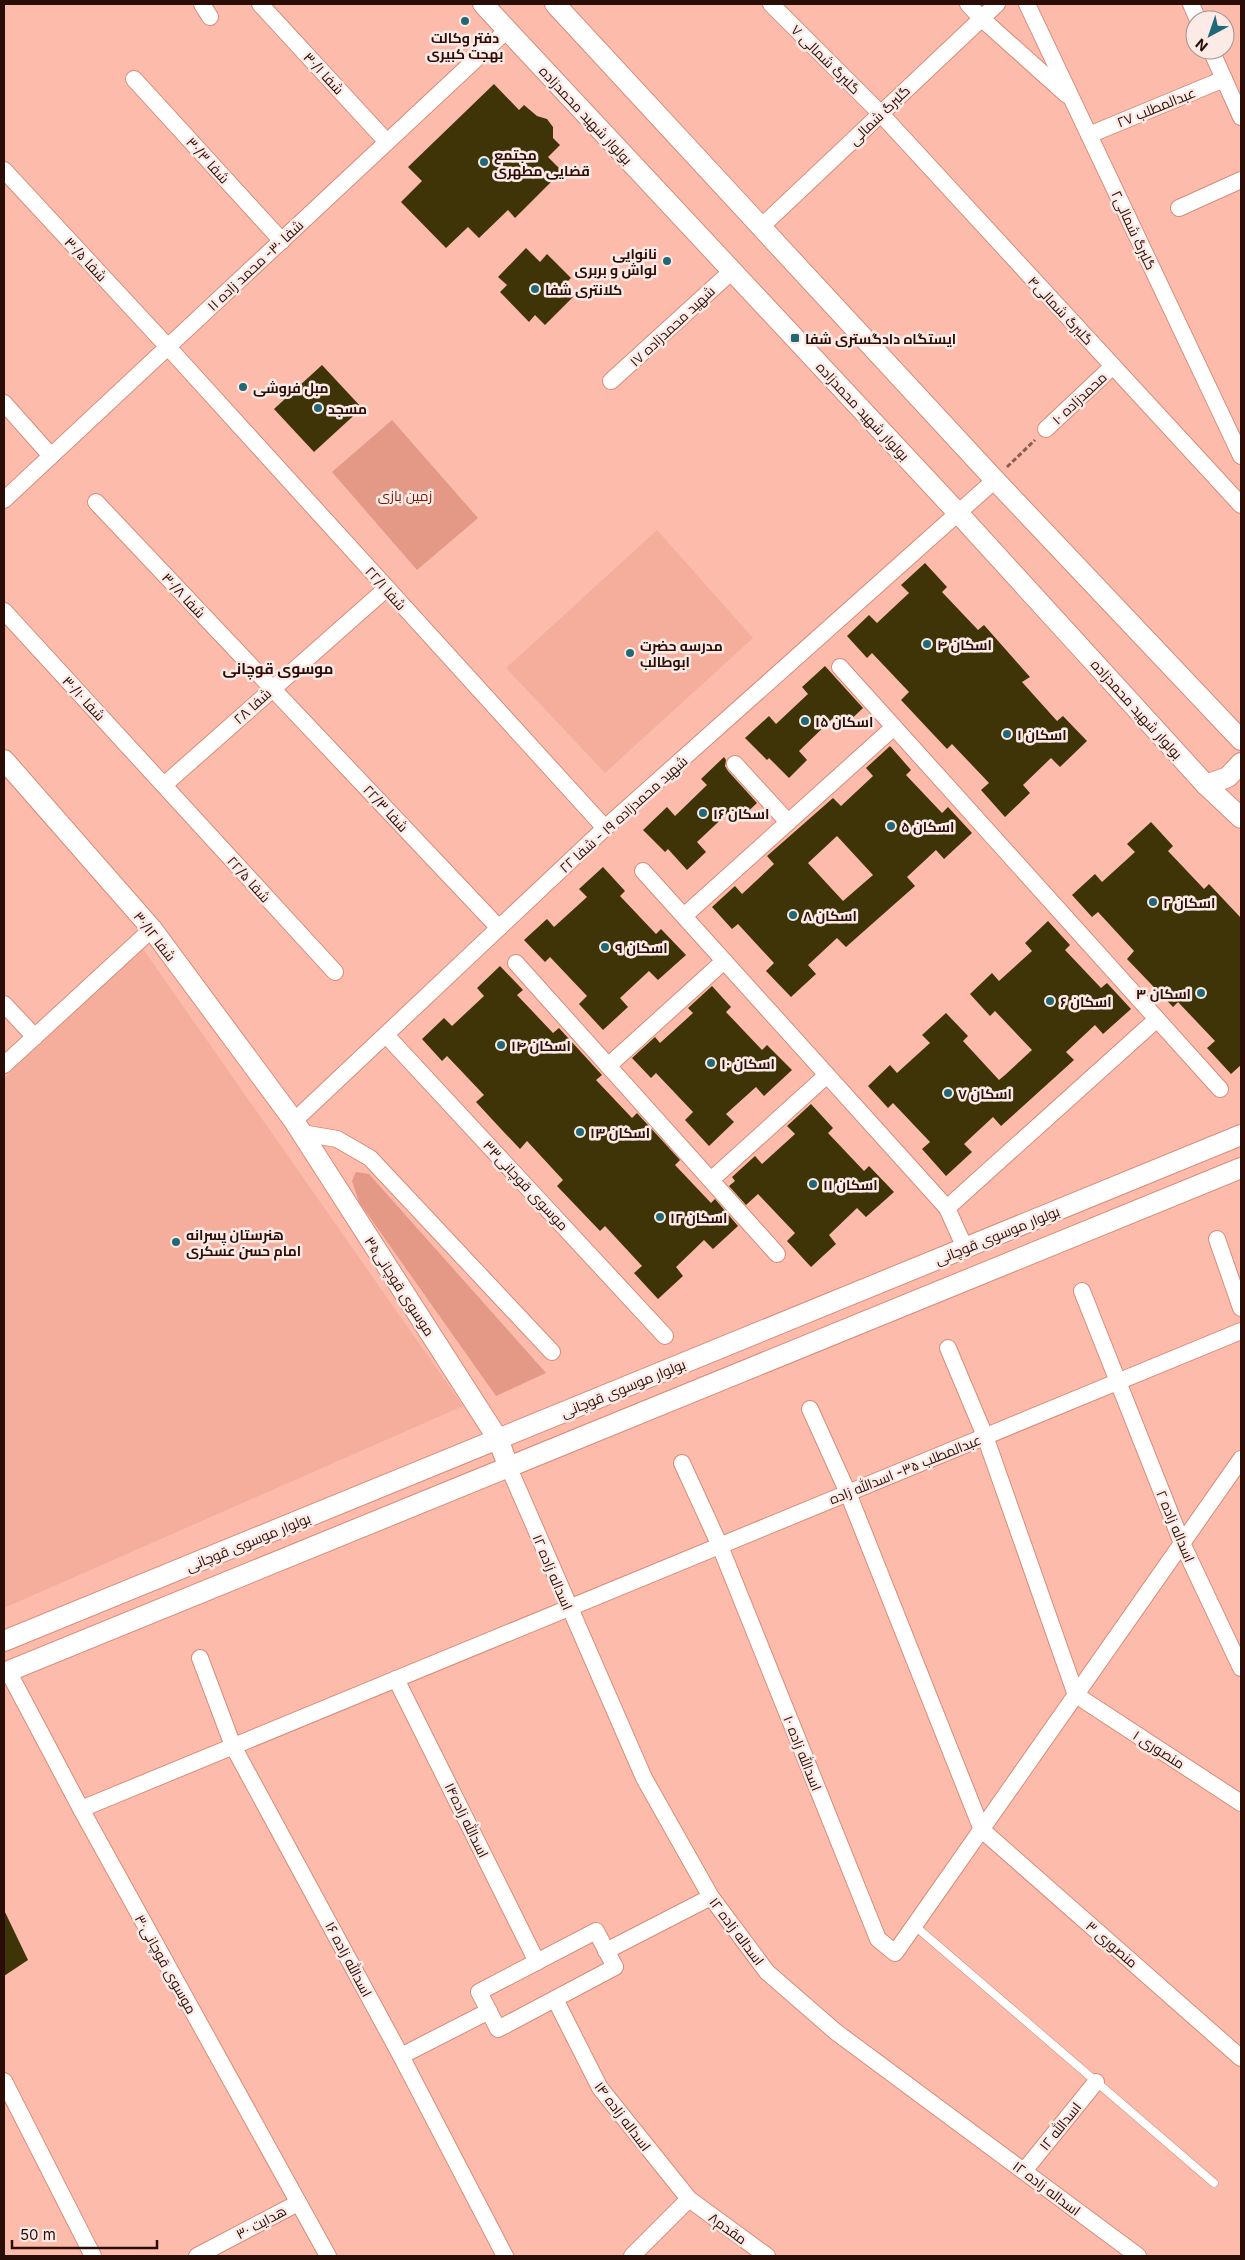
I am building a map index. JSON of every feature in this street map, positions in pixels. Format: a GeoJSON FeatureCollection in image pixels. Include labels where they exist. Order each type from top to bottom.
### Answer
{"type":"FeatureCollection","features":[{"type":"Feature","properties":{"kind":"street","name":"شفا ۳۰/۱"},"geometry":{"type":"LineString","coordinates":[[260,4],[388,142]]}},
{"type":"Feature","properties":{"kind":"street","name":"بولوار شهید محمدزاده"},"geometry":{"type":"LineString","coordinates":[[483,4],[959,514],[1206,785],[1241,818]]}},
{"type":"Feature","properties":{"kind":"street"},"geometry":{"type":"LineString","coordinates":[[555,4],[994,480],[1241,740]]}},
{"type":"Feature","properties":{"kind":"street","name":"گلبرگ شمالی ۷"},"geometry":{"type":"LineString","coordinates":[[771,4],[881,114]]}},
{"type":"Feature","properties":{"kind":"street"},"geometry":{"type":"LineString","coordinates":[[968,4],[980,18],[1072,99]]}},
{"type":"Feature","properties":{"kind":"street","name":"گلبرگ شمالی"},"geometry":{"type":"LineString","coordinates":[[761,227],[997,4]]}},
{"type":"Feature","properties":{"kind":"street","name":"گلبرگ شمالی۲"},"geometry":{"type":"LineString","coordinates":[[1027,4],[1089,135],[1236,433],[1241,456]]}},
{"type":"Feature","properties":{"kind":"street","name":"شفا ۳۰- محمد زاده ۱۱"},"geometry":{"type":"LineString","coordinates":[[4,500],[507,30]]}},
{"type":"Feature","properties":{"kind":"street"},"geometry":{"type":"LineString","coordinates":[[1215,60],[1241,118]]}},
{"type":"Feature","properties":{"kind":"street","name":"۳۰/۳ شفا"},"geometry":{"type":"LineString","coordinates":[[134,79],[282,241]]}},
{"type":"Feature","properties":{"kind":"street","name":"عبدالمطلب ۲۷"},"geometry":{"type":"LineString","coordinates":[[1089,135],[1224,79]]}},
{"type":"Feature","properties":{"kind":"street","name":"گلبرگ شمالی۴"},"geometry":{"type":"LineString","coordinates":[[881,114],[1241,505]]}},
{"type":"Feature","properties":{"kind":"street","name":"۳۰/۵ شفا"},"geometry":{"type":"LineString","coordinates":[[4,170],[168,347]]}},
{"type":"Feature","properties":{"kind":"street"},"geometry":{"type":"LineString","coordinates":[[1179,208],[1241,180]]}},
{"type":"Feature","properties":{"kind":"street","name":"شهید محمدزاده ۱۷"},"geometry":{"type":"LineString","coordinates":[[611,381],[732,271]]}},
{"type":"Feature","properties":{"kind":"street","name":"۲۲/۱ شفا"},"geometry":{"type":"LineString","coordinates":[[168,347],[605,828]]}},
{"type":"Feature","properties":{"kind":"street","name":"محمدزاده ۱۰"},"geometry":{"type":"LineString","coordinates":[[1046,429],[1113,366]]}},
{"type":"Feature","properties":{"kind":"street"},"geometry":{"type":"LineString","coordinates":[[4,404],[51,456]]}},
{"type":"Feature","properties":{"kind":"street","name":"شهید محمدزاده ۱۹ - شفا ۲۲"},"geometry":{"type":"LineString","coordinates":[[298,1127],[386,1035],[605,828],[959,514],[994,480]]}},
{"type":"Feature","properties":{"kind":"street","name":"شفا ۳۰/۸"},"geometry":{"type":"LineString","coordinates":[[96,502],[272,688]]}},
{"type":"Feature","properties":{"kind":"street","name":"شفا ۲۸"},"geometry":{"type":"LineString","coordinates":[[164,785],[387,588]]}},
{"type":"Feature","properties":{"kind":"street","name":"شفا ۳۰/۱۰"},"geometry":{"type":"LineString","coordinates":[[4,611],[164,785]]}},
{"type":"Feature","properties":{"kind":"street"},"geometry":{"type":"LineString","coordinates":[[840,668],[1220,1089]]}},
{"type":"Feature","properties":{"kind":"street","name":"شفا ۲۲/۳"},"geometry":{"type":"LineString","coordinates":[[272,688],[499,928]]}},
{"type":"Feature","properties":{"kind":"street"},"geometry":{"type":"LineString","coordinates":[[684,916],[894,727]]}},
{"type":"Feature","properties":{"kind":"street","name":"شفا ۳۰/۱۲"},"geometry":{"type":"LineString","coordinates":[[4,760],[152,929],[298,1127]]}},
{"type":"Feature","properties":{"kind":"street"},"geometry":{"type":"LineString","coordinates":[[1206,785],[1228,777],[1241,763]]}},
{"type":"Feature","properties":{"kind":"street"},"geometry":{"type":"LineString","coordinates":[[735,764],[788,822]]}},
{"type":"Feature","properties":{"kind":"street","name":"شفا ۲۲/۵"},"geometry":{"type":"LineString","coordinates":[[164,785],[335,972]]}},
{"type":"Feature","properties":{"kind":"street"},"geometry":{"type":"LineString","coordinates":[[642,870],[947,1208],[966,1248]]}},
{"type":"Feature","properties":{"kind":"street"},"geometry":{"type":"LineString","coordinates":[[4,1065],[152,929]]}},
{"type":"Feature","properties":{"kind":"street"},"geometry":{"type":"LineString","coordinates":[[608,1066],[724,961]]}},
{"type":"Feature","properties":{"kind":"street"},"geometry":{"type":"LineString","coordinates":[[516,963],[777,1254]]}},
{"type":"Feature","properties":{"kind":"street"},"geometry":{"type":"LineString","coordinates":[[4,1004],[35,1037]]}},
{"type":"Feature","properties":{"kind":"street"},"geometry":{"type":"LineString","coordinates":[[947,1208],[1157,1019]]}},
{"type":"Feature","properties":{"kind":"street","name":"موسوی قوچانی۳۳"},"geometry":{"type":"LineString","coordinates":[[386,1035],[665,1336]]}},
{"type":"Feature","properties":{"kind":"street"},"geometry":{"type":"LineString","coordinates":[[711,1180],[827,1075]]}},
{"type":"Feature","properties":{"kind":"street"},"geometry":{"type":"LineString","coordinates":[[298,1127],[338,1139],[370,1158],[552,1352]]}},
{"type":"Feature","properties":{"kind":"street","name":"موسوی قوچانی۳۵"},"geometry":{"type":"LineString","coordinates":[[298,1127],[498,1439],[509,1468]]}},
{"type":"Feature","properties":{"kind":"street","name":"بولوار موسوی قوچانی"},"geometry":{"type":"LineString","coordinates":[[4,1641],[1241,1135]]}},
{"type":"Feature","properties":{"kind":"street","name":"بولوار موسوی قوچانی"},"geometry":{"type":"LineString","coordinates":[[6,1672],[1241,1168]]}},
{"type":"Feature","properties":{"kind":"street"},"geometry":{"type":"LineString","coordinates":[[1157,1169],[1167,1199]]}},
{"type":"Feature","properties":{"kind":"street"},"geometry":{"type":"LineString","coordinates":[[1217,1239],[1241,1308]]}},
{"type":"Feature","properties":{"kind":"street","name":"اسداله زاده ۲"},"geometry":{"type":"LineString","coordinates":[[1082,1291],[1182,1544],[1241,1668]]}},
{"type":"Feature","properties":{"kind":"street","name":"عبدالمطلب ۳۵- اسدالله زاده"},"geometry":{"type":"LineString","coordinates":[[81,1809],[1241,1331]]}},
{"type":"Feature","properties":{"kind":"street"},"geometry":{"type":"LineString","coordinates":[[948,1348],[985,1436],[1076,1695]]}},
{"type":"Feature","properties":{"kind":"street"},"geometry":{"type":"LineString","coordinates":[[810,1409],[848,1493],[982,1830]]}},
{"type":"Feature","properties":{"kind":"street"},"geometry":{"type":"LineString","coordinates":[[915,1926],[1241,1459]]}},
{"type":"Feature","properties":{"kind":"street","name":"اسدالله زاده ۱۰"},"geometry":{"type":"LineString","coordinates":[[682,1462],[720,1546],[878,1939],[895,1954],[915,1926]]}},
{"type":"Feature","properties":{"kind":"street","name":"اسداله زاده ۱۲"},"geometry":{"type":"LineString","coordinates":[[509,1468],[644,1778],[711,1897],[767,1972],[836,2032],[1138,2256]]}},
{"type":"Feature","properties":{"kind":"street","name":"اسدالله زاده ۱۶"},"geometry":{"type":"LineString","coordinates":[[200,1658],[233,1746],[401,2056],[505,2256]]}},
{"type":"Feature","properties":{"kind":"street","name":"موسوی قوچانی۳۰"},"geometry":{"type":"LineString","coordinates":[[6,1672],[324,2253]]}},
{"type":"Feature","properties":{"kind":"street","name":"اسدالله زاده۱۴"},"geometry":{"type":"LineString","coordinates":[[396,1679],[537,1962]]}},
{"type":"Feature","properties":{"kind":"street","name":"منصوری ۱"},"geometry":{"type":"LineString","coordinates":[[1076,1695],[1241,1803]]}},
{"type":"Feature","properties":{"kind":"street","name":"منصوری ۳"},"geometry":{"type":"LineString","coordinates":[[982,1830],[1241,2058]]}},
{"type":"Feature","properties":{"kind":"street"},"geometry":{"type":"LineString","coordinates":[[606,1951],[711,1897]]}},
{"type":"Feature","properties":{"kind":"street"},"geometry":{"type":"LineString","coordinates":[[596,1931],[606,1951],[615,1967],[498,2029],[478,1992],[596,1931]]}},
{"type":"Feature","properties":{"kind":"street","name":"اسداله زاده ۱۴"},"geometry":{"type":"LineString","coordinates":[[555,1999],[600,2088],[689,2199]]}},
{"type":"Feature","properties":{"kind":"street"},"geometry":{"type":"LineString","coordinates":[[401,2056],[489,2011]]}},
{"type":"Feature","properties":{"kind":"street"},"geometry":{"type":"LineString","coordinates":[[4,2081],[93,2256]]}},
{"type":"Feature","properties":{"kind":"street","name":"اسدالله ۱۲"},"geometry":{"type":"LineString","coordinates":[[1024,2171],[1096,2082]]}},
{"type":"Feature","properties":{"kind":"street"},"geometry":{"type":"LineString","coordinates":[[632,2256],[689,2199]]}},
{"type":"Feature","properties":{"kind":"street","name":"مقدم۸"},"geometry":{"type":"LineString","coordinates":[[689,2199],[767,2256]]}},
{"type":"Feature","properties":{"kind":"street","name":"هدایت ۳۰"},"geometry":{"type":"LineString","coordinates":[[197,2256],[298,2203]]}},
{"type":"Feature","properties":{"kind":"lane"},"geometry":{"type":"LineString","coordinates":[[915,1926],[1214,2183]]}},
{"type":"Feature","properties":{"kind":"path"},"geometry":{"type":"LineString","coordinates":[[994,480],[1046,429]]}},
{"type":"Feature","properties":{"kind":"shaded area","name":"مدرسه حضرت ابوطالب"},"geometry":{"type":"Polygon","coordinates":[[[657,530],[753,638],[605,773],[506,668],[657,530]]]}},
{"type":"Feature","properties":{"kind":"shaded area","name":"هنرستان پسرانه امام حسن عسکری"},"geometry":{"type":"Polygon","coordinates":[[[143,949],[463,1406],[4,1608],[4,1078],[143,949]]]}},
{"type":"Feature","properties":{"kind":"green space","name":"زمین بازی"},"geometry":{"type":"Polygon","coordinates":[[[392,420],[478,518],[417,570],[332,472],[392,420]]]}},
{"type":"Feature","properties":{"kind":"green space"},"geometry":{"type":"Polygon","coordinates":[[[356,1172],[369,1174],[546,1373],[496,1396],[359,1202],[352,1181],[356,1172]]]}},
{"type":"Feature","properties":{"kind":"building","name":"مجتمع قضایی مطهری"},"geometry":{"type":"Polygon","coordinates":[[[494,84],[519,110],[524,105],[537,116],[547,119],[553,127],[553,138],[560,145],[548,157],[562,171],[515,218],[508,210],[479,238],[468,227],[446,248],[401,202],[422,181],[408,167],[494,84]]]}},
{"type":"Feature","properties":{"kind":"building","name":"کلانتری شفا"},"geometry":{"type":"Polygon","coordinates":[[[526,248],[540,262],[547,254],[571,278],[564,285],[574,296],[545,325],[535,315],[529,322],[500,292],[507,285],[498,277],[526,248]]]}},
{"type":"Feature","properties":{"kind":"building","name":"مسجد"},"geometry":{"type":"Polygon","coordinates":[[[322,365],[362,408],[314,452],[274,409],[322,365]]]}},
{"type":"Feature","properties":{"kind":"building"},"geometry":{"type":"Polygon","coordinates":[[[925,563],[947,587],[942,592],[978,630],[984,625],[1030,677],[1022,682],[1057,721],[1063,716],[1087,741],[1060,767],[1051,758],[1023,785],[1030,793],[1005,817],[981,790],[989,783],[952,744],[947,749],[901,700],[909,692],[872,653],[867,658],[847,636],[869,615],[877,623],[909,593],[901,585],[925,563]]]}},
{"type":"Feature","properties":{"kind":"building","name":"اسکان ۱۵"},"geometry":{"type":"Polygon","coordinates":[[[825,666],[863,708],[842,728],[833,718],[799,751],[807,760],[789,778],[745,738],[769,716],[776,724],[808,694],[802,687],[825,666]]]}},
{"type":"Feature","properties":{"kind":"building"},"geometry":{"type":"Polygon","coordinates":[[[890,746],[911,770],[906,775],[942,813],[948,807],[972,833],[944,859],[936,850],[907,877],[915,886],[846,947],[837,938],[808,965],[816,974],[791,997],[766,971],[774,963],[738,924],[732,929],[712,907],[735,886],[742,894],[774,864],[767,856],[833,798],[841,806],[873,776],[866,768],[890,746]],[[837,836],[808,863],[843,901],[873,875],[837,836]]]}},
{"type":"Feature","properties":{"kind":"building","name":"اسکان ۱۶"},"geometry":{"type":"Polygon","coordinates":[[[724,757],[726,760],[725,766],[728,771],[757,803],[740,819],[731,810],[697,842],[706,852],[687,870],[668,849],[665,852],[643,830],[667,807],[675,816],[707,785],[701,779],[724,757]]]}},
{"type":"Feature","properties":{"kind":"building"},"geometry":{"type":"Polygon","coordinates":[[[1151,822],[1173,846],[1168,851],[1204,889],[1209,884],[1241,918],[1241,1065],[1231,1074],[1207,1048],[1215,1041],[1178,1002],[1173,1007],[1127,959],[1134,951],[1098,912],[1092,917],[1072,895],[1095,874],[1102,882],[1135,852],[1127,844],[1151,822]]]}},
{"type":"Feature","properties":{"kind":"building","name":"اسکان ۹"},"geometry":{"type":"Polygon","coordinates":[[[603,867],[625,891],[620,896],[656,934],[661,929],[686,955],[658,980],[649,971],[620,998],[628,1007],[603,1030],[579,1004],[587,996],[550,957],[545,962],[524,940],[547,919],[554,927],[587,897],[579,889],[603,867]]]}},
{"type":"Feature","properties":{"kind":"building"},"geometry":{"type":"Polygon","coordinates":[[[1048,921],[1070,945],[1065,950],[1101,988],[1107,983],[1131,1009],[1103,1034],[1095,1025],[1066,1052],[1074,1060],[1001,1126],[993,1117],[964,1144],[972,1152],[946,1176],[922,1149],[930,1142],[893,1103],[888,1108],[868,1086],[890,1065],[897,1073],[930,1043],[922,1035],[946,1013],[968,1036],[963,1041],[999,1080],[1005,1075],[1032,1050],[995,1011],[990,1016],[970,994],[992,973],[999,981],[1032,951],[1025,943],[1048,921]]]}},
{"type":"Feature","properties":{"kind":"building"},"geometry":{"type":"Polygon","coordinates":[[[500,966],[523,990],[517,995],[553,1033],[559,1028],[602,1075],[596,1080],[632,1118],[637,1113],[680,1160],[675,1165],[711,1203],[715,1199],[738,1226],[713,1249],[704,1240],[676,1267],[683,1276],[658,1299],[634,1273],[642,1266],[605,1226],[600,1231],[557,1186],[563,1180],[527,1141],[520,1149],[476,1102],[484,1095],[447,1056],[442,1061],[422,1039],[444,1018],[452,1026],[484,996],[477,988],[500,966]]]}},
{"type":"Feature","properties":{"kind":"building","name":"اسکان ۱۰"},"geometry":{"type":"Polygon","coordinates":[[[712,986],[731,1007],[726,1012],[762,1050],[767,1045],[792,1070],[764,1096],[756,1087],[726,1114],[734,1122],[709,1146],[685,1120],[693,1112],[656,1073],[651,1078],[632,1058],[655,1037],[660,1043],[693,1013],[688,1008],[712,986]]]}},
{"type":"Feature","properties":{"kind":"building","name":"اسکان ۱۱"},"geometry":{"type":"Polygon","coordinates":[[[811,1104],[833,1128],[828,1133],[864,1171],[869,1166],[894,1192],[866,1217],[857,1208],[829,1235],[836,1244],[811,1267],[787,1241],[795,1233],[758,1194],[746,1205],[729,1186],[735,1181],[732,1177],[755,1156],[762,1164],[795,1134],[787,1126],[811,1104]]]}},
{"type":"Feature","properties":{"kind":"building"},"geometry":{"type":"Polygon","coordinates":[[[4,1910],[28,1960],[4,1976],[4,1910]]]}},
{"type":"Feature","properties":{"kind":"place","name":"دفتر وکالت بهجت کبیری"},"geometry":{"type":"Point","coordinates":[465,21]}},
{"type":"Feature","properties":{"kind":"place","name":"مجتمع قضایی مطهری"},"geometry":{"type":"Point","coordinates":[484,162]}},
{"type":"Feature","properties":{"kind":"place","name":"نانوایی لواش و بربری"},"geometry":{"type":"Point","coordinates":[667,261]}},
{"type":"Feature","properties":{"kind":"place","name":"کلانتری شفا"},"geometry":{"type":"Point","coordinates":[535,289]}},
{"type":"Feature","properties":{"kind":"place","name":"ایستگاه دادگستری شفا"},"geometry":{"type":"Point","coordinates":[795,338]}},
{"type":"Feature","properties":{"kind":"place","name":"مبل فروشی"},"geometry":{"type":"Point","coordinates":[243,387]}},
{"type":"Feature","properties":{"kind":"place","name":"مسجد"},"geometry":{"type":"Point","coordinates":[318,408]}},
{"type":"Feature","properties":{"kind":"place","name":"اسکان ۴"},"geometry":{"type":"Point","coordinates":[927,644]}},
{"type":"Feature","properties":{"kind":"place","name":"مدرسه حضرت ابوطالب"},"geometry":{"type":"Point","coordinates":[630,653]}},
{"type":"Feature","properties":{"kind":"place","name":"اسکان ۱۵"},"geometry":{"type":"Point","coordinates":[805,721]}},
{"type":"Feature","properties":{"kind":"place","name":"اسکان ۱"},"geometry":{"type":"Point","coordinates":[1007,734]}},
{"type":"Feature","properties":{"kind":"place","name":"اسکان ۱۶"},"geometry":{"type":"Point","coordinates":[703,813]}},
{"type":"Feature","properties":{"kind":"place","name":"اسکان ۵"},"geometry":{"type":"Point","coordinates":[891,826]}},
{"type":"Feature","properties":{"kind":"place","name":"اسکان ۲"},"geometry":{"type":"Point","coordinates":[1153,902]}},
{"type":"Feature","properties":{"kind":"place","name":"اسکان ۸"},"geometry":{"type":"Point","coordinates":[793,915]}},
{"type":"Feature","properties":{"kind":"place","name":"اسکان ۹"},"geometry":{"type":"Point","coordinates":[605,947]}},
{"type":"Feature","properties":{"kind":"place","name":"اسکان ۳"},"geometry":{"type":"Point","coordinates":[1201,993]}},
{"type":"Feature","properties":{"kind":"place","name":"اسکان ۶"},"geometry":{"type":"Point","coordinates":[1050,1001]}},
{"type":"Feature","properties":{"kind":"place","name":"اسکان ۱۴"},"geometry":{"type":"Point","coordinates":[501,1045]}},
{"type":"Feature","properties":{"kind":"place","name":"اسکان ۱۰"},"geometry":{"type":"Point","coordinates":[711,1063]}},
{"type":"Feature","properties":{"kind":"place","name":"اسکان ۷"},"geometry":{"type":"Point","coordinates":[948,1093]}},
{"type":"Feature","properties":{"kind":"place","name":"اسکان ۱۳"},"geometry":{"type":"Point","coordinates":[580,1132]}},
{"type":"Feature","properties":{"kind":"place","name":"اسکان ۱۱"},"geometry":{"type":"Point","coordinates":[813,1184]}},
{"type":"Feature","properties":{"kind":"place","name":"اسکان ۱۲"},"geometry":{"type":"Point","coordinates":[660,1217]}},
{"type":"Feature","properties":{"kind":"place","name":"هنرستان پسرانه امام حسن عسکری"},"geometry":{"type":"Point","coordinates":[176,1242]}},
{"type":"Feature","properties":{"kind":"district","name":"موسوی قوچانی"},"geometry":{"type":"Point","coordinates":[278,668]}}]}
